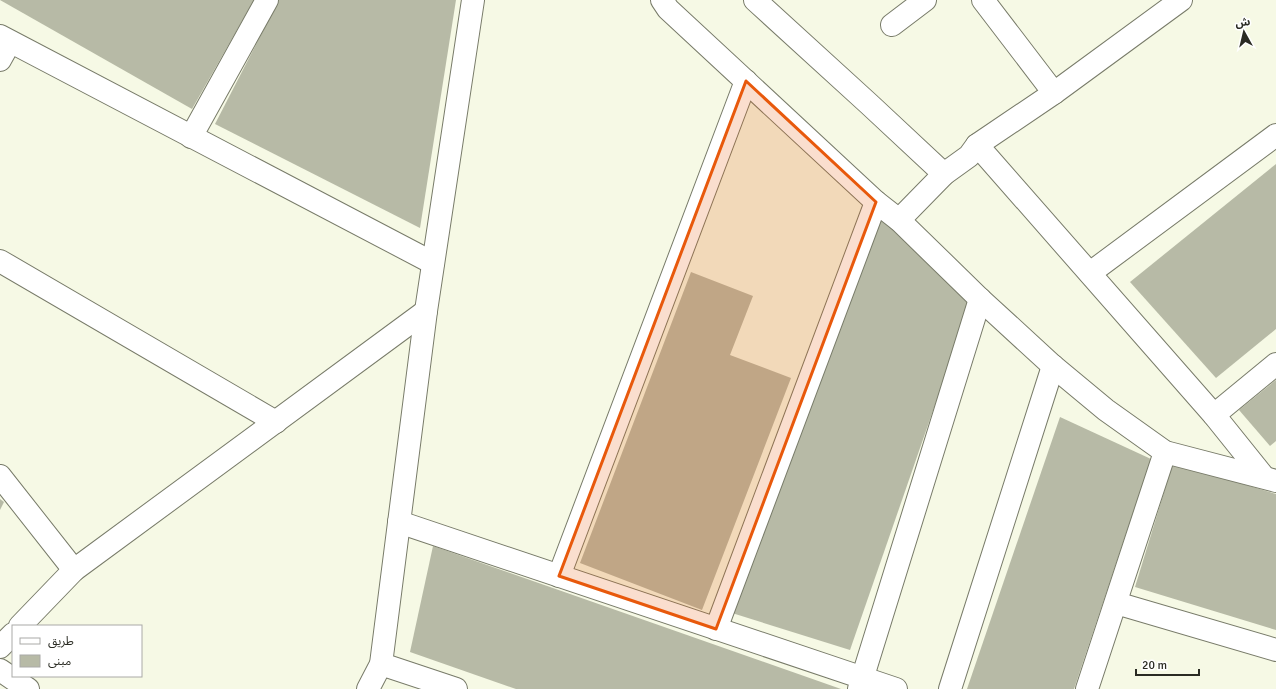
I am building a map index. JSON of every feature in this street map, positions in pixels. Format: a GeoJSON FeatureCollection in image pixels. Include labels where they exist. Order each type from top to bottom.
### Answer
{"type":"FeatureCollection","features":[{"type":"Feature","properties":{"kind":"street"},"geometry":{"type":"LineString","coordinates":[[192,137],[267,0]]}},
{"type":"Feature","properties":{"kind":"street"},"geometry":{"type":"LineString","coordinates":[[368,689],[381,664],[426,311],[473,0]]}},
{"type":"Feature","properties":{"kind":"street"},"geometry":{"type":"LineString","coordinates":[[662,0],[668,9],[876,202],[899,220],[980,299],[1053,366],[1106,410],[1165,452],[1270,478]]}},
{"type":"Feature","properties":{"kind":"street"},"geometry":{"type":"LineString","coordinates":[[755,0],[944,174]]}},
{"type":"Feature","properties":{"kind":"street"},"geometry":{"type":"LineString","coordinates":[[892,26],[926,0]]}},
{"type":"Feature","properties":{"kind":"street"},"geometry":{"type":"LineString","coordinates":[[983,0],[1054,93]]}},
{"type":"Feature","properties":{"kind":"street"},"geometry":{"type":"LineString","coordinates":[[899,220],[944,174],[969,156],[977,145],[1054,93],[1181,0]]}},
{"type":"Feature","properties":{"kind":"street"},"geometry":{"type":"LineString","coordinates":[[3,46],[192,137],[433,263]]}},
{"type":"Feature","properties":{"kind":"street"},"geometry":{"type":"LineString","coordinates":[[559,576],[746,81]]}},
{"type":"Feature","properties":{"kind":"street"},"geometry":{"type":"LineString","coordinates":[[1090,273],[1276,135]]}},
{"type":"Feature","properties":{"kind":"street"},"geometry":{"type":"LineString","coordinates":[[977,145],[1270,478]]}},
{"type":"Feature","properties":{"kind":"street"},"geometry":{"type":"LineString","coordinates":[[716,629],[876,202]]}},
{"type":"Feature","properties":{"kind":"street"},"geometry":{"type":"LineString","coordinates":[[0,261],[276,422]]}},
{"type":"Feature","properties":{"kind":"street"},"geometry":{"type":"LineString","coordinates":[[860,684],[980,299]]}},
{"type":"Feature","properties":{"kind":"street"},"geometry":{"type":"LineString","coordinates":[[21,625],[74,570],[426,311]]}},
{"type":"Feature","properties":{"kind":"street"},"geometry":{"type":"LineString","coordinates":[[1214,415],[1276,364]]}},
{"type":"Feature","properties":{"kind":"street"},"geometry":{"type":"LineString","coordinates":[[950,689],[1053,366]]}},
{"type":"Feature","properties":{"kind":"street"},"geometry":{"type":"LineString","coordinates":[[1087,689],[1165,452]]}},
{"type":"Feature","properties":{"kind":"street"},"geometry":{"type":"LineString","coordinates":[[0,476],[74,570]]}},
{"type":"Feature","properties":{"kind":"street"},"geometry":{"type":"LineString","coordinates":[[399,522],[716,629],[860,684],[896,689]]}},
{"type":"Feature","properties":{"kind":"street"},"geometry":{"type":"LineString","coordinates":[[1116,603],[1276,650]]}},
{"type":"Feature","properties":{"kind":"street"},"geometry":{"type":"LineString","coordinates":[[0,647],[12,635]]}},
{"type":"Feature","properties":{"kind":"street"},"geometry":{"type":"LineString","coordinates":[[381,664],[456,689]]}},
{"type":"Feature","properties":{"kind":"street"},"geometry":{"type":"LineString","coordinates":[[0,670],[28,689]]}},
{"type":"Feature","properties":{"kind":"highlighted area"},"geometry":{"type":"Polygon","coordinates":[[[746,81],[876,202],[716,629],[559,576],[746,81]]]}},
{"type":"Feature","properties":{"kind":"building"},"geometry":{"type":"Polygon","coordinates":[[[0,0],[254,0],[192,109],[0,0]]]}},
{"type":"Feature","properties":{"kind":"building"},"geometry":{"type":"Polygon","coordinates":[[[279,0],[456,0],[420,228],[215,124],[279,0]]]}},
{"type":"Feature","properties":{"kind":"building"},"geometry":{"type":"Polygon","coordinates":[[[1276,164],[1276,329],[1216,378],[1130,282],[1276,164]]]}},
{"type":"Feature","properties":{"kind":"building"},"geometry":{"type":"Polygon","coordinates":[[[881,218],[971,301],[850,650],[732,613],[881,218]]]}},
{"type":"Feature","properties":{"kind":"building"},"geometry":{"type":"Polygon","coordinates":[[[691,272],[753,296],[730,355],[791,378],[702,610],[580,563],[691,272]]]}},
{"type":"Feature","properties":{"kind":"building"},"geometry":{"type":"Polygon","coordinates":[[[1276,380],[1276,441],[1270,446],[1239,410],[1276,380]]]}},
{"type":"Feature","properties":{"kind":"building"},"geometry":{"type":"Polygon","coordinates":[[[1060,417],[1151,459],[1074,689],[967,689],[1060,417]]]}},
{"type":"Feature","properties":{"kind":"building"},"geometry":{"type":"Polygon","coordinates":[[[1173,463],[1276,494],[1276,630],[1135,587],[1173,463]]]}},
{"type":"Feature","properties":{"kind":"building"},"geometry":{"type":"Polygon","coordinates":[[[0,499],[4,502],[0,510],[0,499]]]}},
{"type":"Feature","properties":{"kind":"building"},"geometry":{"type":"Polygon","coordinates":[[[433,546],[841,689],[516,689],[410,652],[433,546]]]}}]}
